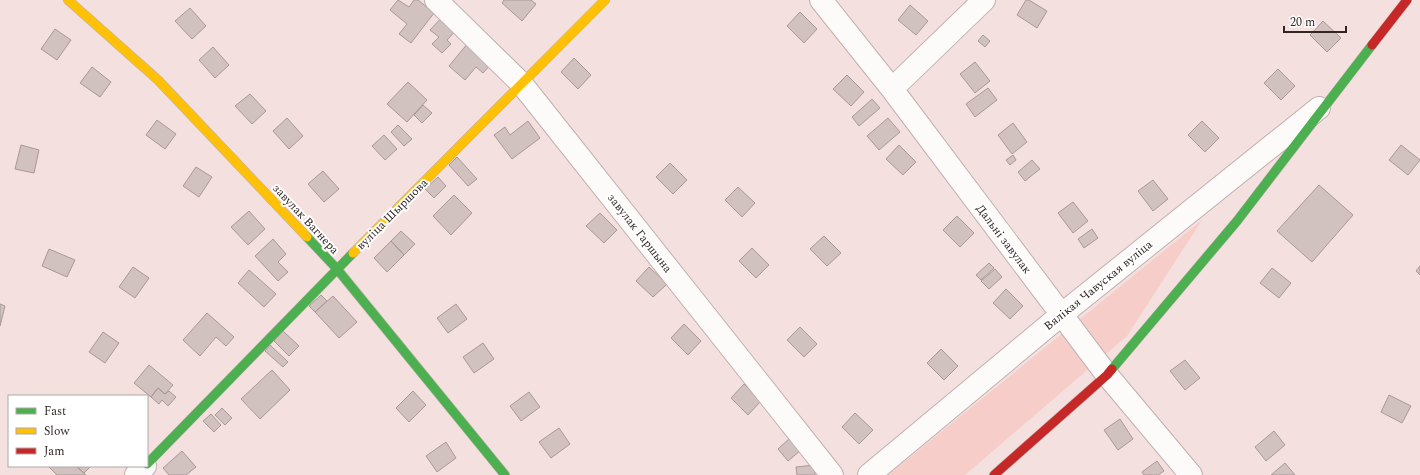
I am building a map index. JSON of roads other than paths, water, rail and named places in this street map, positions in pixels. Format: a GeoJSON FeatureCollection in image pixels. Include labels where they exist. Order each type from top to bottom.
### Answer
{"type":"FeatureCollection","features":[{"type":"Feature","properties":{"kind":"street","name":"завулак Вагнера"},"geometry":{"type":"LineString","coordinates":[[68,0],[158,80],[337,269],[505,475]]}},
{"type":"Feature","properties":{"kind":"street","name":"завулак Гаршына"},"geometry":{"type":"LineString","coordinates":[[436,0],[521,84],[832,475]]}},
{"type":"Feature","properties":{"kind":"street","name":"вуліца Шыршова"},"geometry":{"type":"LineString","coordinates":[[148,463],[337,269],[605,0]]}},
{"type":"Feature","properties":{"kind":"street","name":"Дальні завулак"},"geometry":{"type":"LineString","coordinates":[[821,0],[892,89],[1107,375],[1191,475]]}},
{"type":"Feature","properties":{"kind":"street"},"geometry":{"type":"LineString","coordinates":[[892,89],[984,0]]}},
{"type":"Feature","properties":{"kind":"street","name":"Вялікая Чавуская вуліца"},"geometry":{"type":"LineString","coordinates":[[994,475],[1107,375],[1237,221],[1407,0]]}},
{"type":"Feature","properties":{"kind":"street","name":"Вялікая Чавуская вуліца"},"geometry":{"type":"LineString","coordinates":[[869,475],[1061,315],[1331,99]]}},
{"type":"Feature","properties":{"kind":"street"},"geometry":{"type":"LineString","coordinates":[[136,475],[144,467]]}}]}
